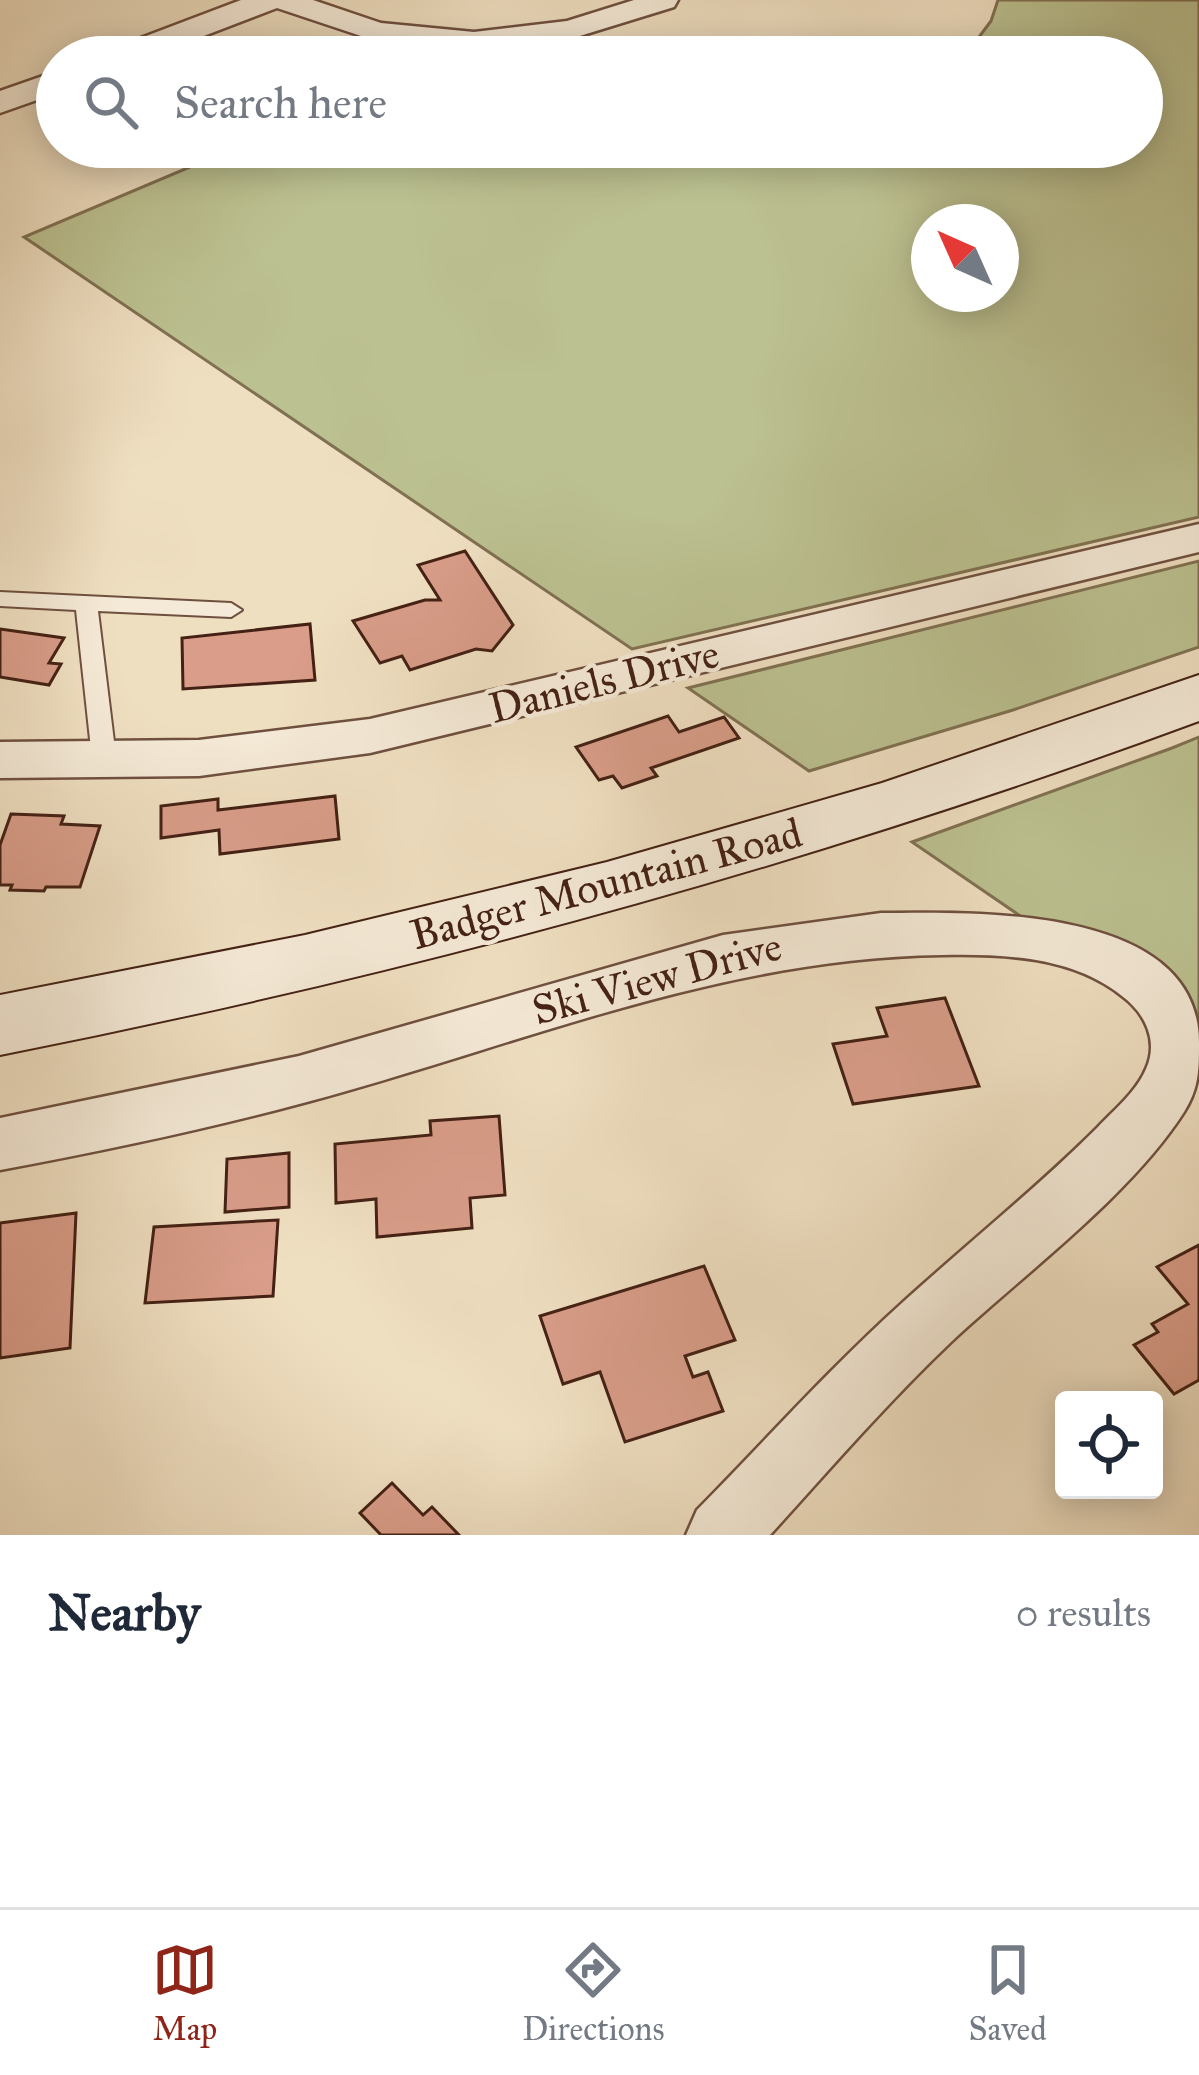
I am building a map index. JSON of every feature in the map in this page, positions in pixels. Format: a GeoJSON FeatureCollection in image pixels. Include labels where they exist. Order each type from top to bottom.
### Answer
{"type":"FeatureCollection","features":[{"type":"Feature","properties":{"kind":"main road","name":"Badger Mountain Road"},"geometry":{"type":"LineString","coordinates":[[0,1024],[289,966],[702,863],[1035,758],[1199,697]]}},
{"type":"Feature","properties":{"kind":"street"},"geometry":{"type":"LineString","coordinates":[[175,36],[269,0]]}},
{"type":"Feature","properties":{"kind":"street"},"geometry":{"type":"LineString","coordinates":[[286,0],[343,26],[391,36]]}},
{"type":"Feature","properties":{"kind":"street"},"geometry":{"type":"LineString","coordinates":[[555,36],[599,26],[663,0]]}},
{"type":"Feature","properties":{"kind":"street"},"geometry":{"type":"LineString","coordinates":[[0,103],[36,89]]}},
{"type":"Feature","properties":{"kind":"street","name":"Daniels Drive"},"geometry":{"type":"LineString","coordinates":[[0,760],[243,754],[370,736],[1199,538]]}},
{"type":"Feature","properties":{"kind":"street","name":"Ski View Drive"},"geometry":{"type":"LineString","coordinates":[[0,1144],[151,1116],[318,1075],[685,962],[801,940],[934,932],[1026,937],[1090,951],[1143,980],[1172,1011],[1177,1026],[1176,1070],[1166,1092],[1127,1136],[921,1328],[722,1535]]}},
{"type":"Feature","properties":{"kind":"lane"},"geometry":{"type":"LineString","coordinates":[[0,599],[231,610]]}},
{"type":"Feature","properties":{"kind":"lane"},"geometry":{"type":"LineString","coordinates":[[86,604],[104,758]]}},
{"type":"Feature","properties":{"kind":"green space"},"geometry":{"type":"Polygon","coordinates":[[[998,0],[1199,0],[1199,517],[632,649],[24,237],[187,168],[1163,168],[1163,36],[980,36],[998,0]]]}},
{"type":"Feature","properties":{"kind":"green space"},"geometry":{"type":"Polygon","coordinates":[[[1199,561],[1199,647],[1013,710],[809,771],[688,688],[1199,561]]]}},
{"type":"Feature","properties":{"kind":"green space"},"geometry":{"type":"Polygon","coordinates":[[[1199,737],[1199,1038],[912,842],[1172,748],[1199,737]]]}},
{"type":"Feature","properties":{"kind":"building"},"geometry":{"type":"Polygon","coordinates":[[[465,551],[513,625],[492,651],[476,649],[410,670],[402,656],[380,663],[353,621],[440,600],[418,565],[465,551]]]}},
{"type":"Feature","properties":{"kind":"building"},"geometry":{"type":"Polygon","coordinates":[[[310,624],[315,680],[183,689],[182,638],[310,624]]]}},
{"type":"Feature","properties":{"kind":"building"},"geometry":{"type":"Polygon","coordinates":[[[0,629],[64,638],[49,663],[61,664],[49,685],[0,677],[0,629]]]}},
{"type":"Feature","properties":{"kind":"building"},"geometry":{"type":"Polygon","coordinates":[[[668,716],[679,732],[724,717],[739,738],[651,768],[657,776],[622,788],[613,776],[599,780],[576,747],[668,716]]]}},
{"type":"Feature","properties":{"kind":"building"},"geometry":{"type":"Polygon","coordinates":[[[335,796],[339,839],[220,854],[219,830],[161,838],[161,806],[218,799],[218,810],[335,796]]]}},
{"type":"Feature","properties":{"kind":"building"},"geometry":{"type":"Polygon","coordinates":[[[11,814],[64,816],[61,824],[100,826],[80,887],[46,887],[44,891],[10,890],[12,885],[0,885],[0,845],[11,814]]]}},
{"type":"Feature","properties":{"kind":"building"},"geometry":{"type":"Polygon","coordinates":[[[945,998],[979,1086],[853,1104],[833,1044],[887,1036],[877,1008],[945,998]]]}},
{"type":"Feature","properties":{"kind":"building"},"geometry":{"type":"Polygon","coordinates":[[[499,1116],[505,1195],[470,1198],[472,1228],[377,1237],[376,1199],[336,1203],[335,1144],[431,1135],[430,1121],[499,1116]]]}},
{"type":"Feature","properties":{"kind":"building"},"geometry":{"type":"Polygon","coordinates":[[[289,1153],[289,1207],[225,1212],[227,1159],[289,1153]]]}},
{"type":"Feature","properties":{"kind":"building"},"geometry":{"type":"Polygon","coordinates":[[[76,1213],[70,1348],[0,1358],[0,1223],[76,1213]]]}},
{"type":"Feature","properties":{"kind":"building"},"geometry":{"type":"Polygon","coordinates":[[[278,1220],[273,1296],[145,1303],[154,1227],[278,1220]]]}},
{"type":"Feature","properties":{"kind":"building"},"geometry":{"type":"Polygon","coordinates":[[[1199,1245],[1199,1380],[1174,1394],[1134,1345],[1158,1332],[1152,1324],[1188,1304],[1157,1267],[1199,1245]]]}},
{"type":"Feature","properties":{"kind":"building"},"geometry":{"type":"Polygon","coordinates":[[[704,1266],[735,1340],[685,1356],[693,1377],[708,1372],[723,1411],[625,1442],[600,1372],[563,1384],[540,1316],[704,1266]]]}},
{"type":"Feature","properties":{"kind":"building"},"geometry":{"type":"Polygon","coordinates":[[[392,1483],[423,1515],[432,1507],[459,1535],[381,1535],[360,1513],[392,1483]]]}}]}
